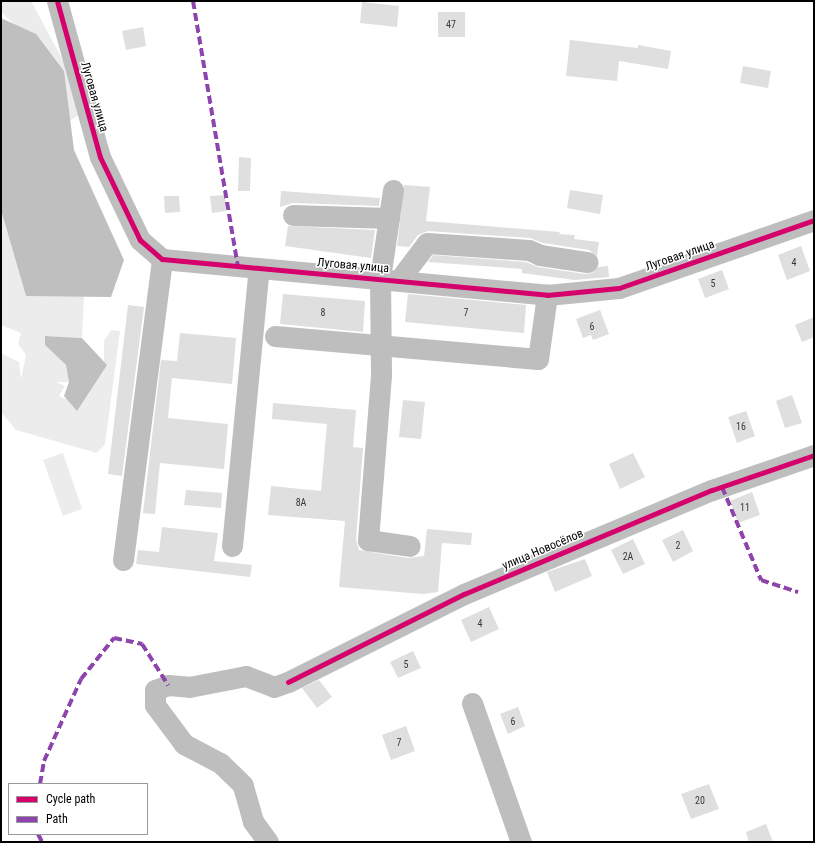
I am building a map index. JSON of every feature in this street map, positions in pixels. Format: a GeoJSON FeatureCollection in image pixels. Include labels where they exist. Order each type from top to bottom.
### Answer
{"type":"FeatureCollection","features":[{"type":"Feature","properties":{"kind":"street","name":"Луговая улица"},"geometry":{"type":"LineString","coordinates":[[57,1],[100,157],[140,240],[162,260],[389,279],[548,295],[620,288],[814,220]]}},
{"type":"Feature","properties":{"kind":"street"},"geometry":{"type":"LineString","coordinates":[[393,190],[389,218],[389,279],[381,345],[381,375],[368,540],[410,546]]}},
{"type":"Feature","properties":{"kind":"street"},"geometry":{"type":"LineString","coordinates":[[293,216],[389,218]]}},
{"type":"Feature","properties":{"kind":"street"},"geometry":{"type":"LineString","coordinates":[[389,279],[427,243],[528,250],[540,255],[587,262]]}},
{"type":"Feature","properties":{"kind":"street"},"geometry":{"type":"LineString","coordinates":[[123,560],[162,260]]}},
{"type":"Feature","properties":{"kind":"street"},"geometry":{"type":"LineString","coordinates":[[232,546],[259,268]]}},
{"type":"Feature","properties":{"kind":"street"},"geometry":{"type":"LineString","coordinates":[[275,336],[538,359],[548,295]]}},
{"type":"Feature","properties":{"kind":"street","name":"улица Новосёлов"},"geometry":{"type":"LineString","coordinates":[[268,842],[253,821],[243,785],[220,763],[184,744],[155,705],[155,690],[168,685],[189,688],[246,676],[274,687],[288,682],[464,594],[712,490],[814,455]]}},
{"type":"Feature","properties":{"kind":"street"},"geometry":{"type":"LineString","coordinates":[[472,703],[521,842]]}},
{"type":"Feature","properties":{"kind":"shaded area"},"geometry":{"type":"Polygon","coordinates":[[[1,1],[31,1],[71,75],[79,115],[63,125],[41,50],[1,12],[1,1]]]}},
{"type":"Feature","properties":{"kind":"shaded area"},"geometry":{"type":"Polygon","coordinates":[[[1,18],[36,34],[64,71],[74,150],[124,260],[111,297],[26,296],[1,210],[1,18]]]}},
{"type":"Feature","properties":{"kind":"shaded area"},"geometry":{"type":"Polygon","coordinates":[[[1,210],[26,296],[84,296],[82,338],[45,336],[45,345],[66,365],[69,382],[56,382],[65,386],[59,396],[73,402],[104,369],[104,341],[111,330],[120,331],[105,444],[97,453],[16,430],[1,412],[1,353],[19,362],[21,379],[26,355],[18,344],[21,333],[1,325],[1,210]]]}},
{"type":"Feature","properties":{"kind":"shaded area"},"geometry":{"type":"Polygon","coordinates":[[[45,336],[82,338],[107,365],[77,411],[64,396],[69,382],[66,365],[45,345],[45,336]]]}},
{"type":"Feature","properties":{"kind":"shaded area"},"geometry":{"type":"Polygon","coordinates":[[[63,453],[82,509],[63,516],[43,460],[63,453]]]}},
{"type":"Feature","properties":{"kind":"building"},"geometry":{"type":"Polygon","coordinates":[[[362,2],[399,6],[397,27],[360,23],[362,2]]]}},
{"type":"Feature","properties":{"kind":"building"},"geometry":{"type":"Polygon","coordinates":[[[438,12],[465,12],[465,37],[438,37],[438,12]]]}},
{"type":"Feature","properties":{"kind":"building"},"geometry":{"type":"Polygon","coordinates":[[[143,27],[146,46],[126,50],[122,31],[143,27]]]}},
{"type":"Feature","properties":{"kind":"building"},"geometry":{"type":"Polygon","coordinates":[[[570,40],[638,48],[638,45],[671,51],[668,69],[619,61],[617,81],[566,76],[570,40]]]}},
{"type":"Feature","properties":{"kind":"building"},"geometry":{"type":"Polygon","coordinates":[[[743,66],[771,71],[768,88],[740,83],[743,66]]]}},
{"type":"Feature","properties":{"kind":"building"},"geometry":{"type":"Polygon","coordinates":[[[239,157],[251,158],[250,191],[238,191],[239,157]]]}},
{"type":"Feature","properties":{"kind":"building"},"geometry":{"type":"Polygon","coordinates":[[[404,185],[430,187],[426,221],[560,232],[559,234],[575,235],[574,239],[599,242],[597,256],[589,250],[543,243],[530,238],[428,231],[418,235],[409,247],[397,246],[404,185]]]}},
{"type":"Feature","properties":{"kind":"building"},"geometry":{"type":"Polygon","coordinates":[[[570,190],[603,195],[600,214],[567,208],[570,190]]]}},
{"type":"Feature","properties":{"kind":"building"},"geometry":{"type":"Polygon","coordinates":[[[281,191],[380,198],[379,206],[293,203],[280,207],[281,191]]]}},
{"type":"Feature","properties":{"kind":"building"},"geometry":{"type":"Polygon","coordinates":[[[225,195],[226,211],[212,213],[210,196],[225,195]]]}},
{"type":"Feature","properties":{"kind":"building"},"geometry":{"type":"Polygon","coordinates":[[[164,196],[179,196],[180,212],[165,213],[164,196]]]}},
{"type":"Feature","properties":{"kind":"building"},"geometry":{"type":"Polygon","coordinates":[[[288,226],[375,230],[371,258],[285,246],[288,226]]]}},
{"type":"Feature","properties":{"kind":"building"},"geometry":{"type":"Polygon","coordinates":[[[801,246],[810,271],[787,280],[778,255],[801,246]]]}},
{"type":"Feature","properties":{"kind":"building"},"geometry":{"type":"Polygon","coordinates":[[[433,255],[526,262],[538,267],[585,274],[592,273],[598,267],[608,266],[609,277],[575,280],[522,273],[522,269],[428,262],[433,255]]]}},
{"type":"Feature","properties":{"kind":"building"},"geometry":{"type":"Polygon","coordinates":[[[722,270],[729,289],[705,298],[698,279],[722,270]]]}},
{"type":"Feature","properties":{"kind":"building"},"geometry":{"type":"Polygon","coordinates":[[[283,294],[365,301],[363,332],[280,324],[283,294]]]}},
{"type":"Feature","properties":{"kind":"building"},"geometry":{"type":"Polygon","coordinates":[[[408,294],[526,305],[524,333],[405,322],[408,294]]]}},
{"type":"Feature","properties":{"kind":"building"},"geometry":{"type":"Polygon","coordinates":[[[128,305],[144,307],[122,476],[108,474],[128,305]]]}},
{"type":"Feature","properties":{"kind":"building"},"geometry":{"type":"Polygon","coordinates":[[[600,310],[609,334],[593,340],[591,335],[583,338],[576,319],[600,310]]]}},
{"type":"Feature","properties":{"kind":"building"},"geometry":{"type":"Polygon","coordinates":[[[814,317],[814,337],[802,342],[795,325],[814,317]]]}},
{"type":"Feature","properties":{"kind":"building"},"geometry":{"type":"Polygon","coordinates":[[[180,333],[236,338],[232,384],[172,378],[168,418],[228,424],[224,469],[160,463],[155,514],[143,513],[161,360],[177,361],[180,333]]]}},
{"type":"Feature","properties":{"kind":"building"},"geometry":{"type":"Polygon","coordinates":[[[792,395],[802,423],[785,428],[776,401],[792,395]]]}},
{"type":"Feature","properties":{"kind":"building"},"geometry":{"type":"Polygon","coordinates":[[[403,400],[425,402],[421,439],[399,437],[403,400]]]}},
{"type":"Feature","properties":{"kind":"building"},"geometry":{"type":"Polygon","coordinates":[[[273,403],[356,410],[353,447],[363,448],[356,539],[359,550],[408,558],[424,556],[427,529],[472,533],[471,545],[442,543],[438,592],[423,594],[339,587],[345,521],[268,515],[271,486],[321,491],[327,424],[272,419],[273,403]]]}},
{"type":"Feature","properties":{"kind":"building"},"geometry":{"type":"Polygon","coordinates":[[[746,411],[755,436],[737,443],[728,417],[746,411]]]}},
{"type":"Feature","properties":{"kind":"building"},"geometry":{"type":"Polygon","coordinates":[[[633,453],[645,477],[620,489],[609,464],[633,453]]]}},
{"type":"Feature","properties":{"kind":"building"},"geometry":{"type":"Polygon","coordinates":[[[186,490],[222,493],[221,508],[184,505],[186,490]]]}},
{"type":"Feature","properties":{"kind":"building"},"geometry":{"type":"Polygon","coordinates":[[[752,492],[760,515],[738,523],[730,501],[752,492]]]}},
{"type":"Feature","properties":{"kind":"building"},"geometry":{"type":"Polygon","coordinates":[[[162,527],[218,533],[214,561],[252,565],[250,577],[136,564],[138,550],[159,552],[162,527]]]}},
{"type":"Feature","properties":{"kind":"building"},"geometry":{"type":"Polygon","coordinates":[[[683,530],[693,551],[673,562],[662,540],[683,530]]]}},
{"type":"Feature","properties":{"kind":"building"},"geometry":{"type":"Polygon","coordinates":[[[633,539],[645,564],[623,574],[611,550],[633,539]]]}},
{"type":"Feature","properties":{"kind":"building"},"geometry":{"type":"Polygon","coordinates":[[[585,559],[592,576],[555,592],[547,572],[585,559]]]}},
{"type":"Feature","properties":{"kind":"building"},"geometry":{"type":"Polygon","coordinates":[[[489,607],[499,629],[471,642],[461,620],[489,607]]]}},
{"type":"Feature","properties":{"kind":"building"},"geometry":{"type":"Polygon","coordinates":[[[413,651],[421,668],[398,678],[390,662],[413,651]]]}},
{"type":"Feature","properties":{"kind":"building"},"geometry":{"type":"Polygon","coordinates":[[[319,680],[332,697],[317,708],[302,688],[319,680]]]}},
{"type":"Feature","properties":{"kind":"building"},"geometry":{"type":"Polygon","coordinates":[[[518,707],[525,726],[508,734],[500,714],[518,707]]]}},
{"type":"Feature","properties":{"kind":"building"},"geometry":{"type":"Polygon","coordinates":[[[406,726],[415,751],[391,760],[382,735],[406,726]]]}},
{"type":"Feature","properties":{"kind":"building"},"geometry":{"type":"Polygon","coordinates":[[[709,784],[719,809],[691,819],[681,794],[709,784]]]}},
{"type":"Feature","properties":{"kind":"building"},"geometry":{"type":"Polygon","coordinates":[[[766,824],[773,842],[749,842],[746,832],[766,824]]]}},
{"type":"Feature","properties":{"kind":"marked path"},"geometry":{"type":"LineString","coordinates":[[193,1],[238,266]]}},
{"type":"Feature","properties":{"kind":"marked path"},"geometry":{"type":"LineString","coordinates":[[722,487],[761,580],[798,592]]}},
{"type":"Feature","properties":{"kind":"marked path"},"geometry":{"type":"LineString","coordinates":[[40,783],[44,761],[81,679],[114,638],[142,644],[168,685]]}},
{"type":"Feature","properties":{"kind":"marked path"},"geometry":{"type":"LineString","coordinates":[[38,835],[42,842]]}},
{"type":"Feature","properties":{"kind":"cycle path"},"geometry":{"type":"LineString","coordinates":[[57,1],[100,157],[140,240],[162,259],[547,295],[619,288],[814,220]]}},
{"type":"Feature","properties":{"kind":"cycle path"},"geometry":{"type":"LineString","coordinates":[[288,682],[464,594],[712,490],[814,455]]}}]}
